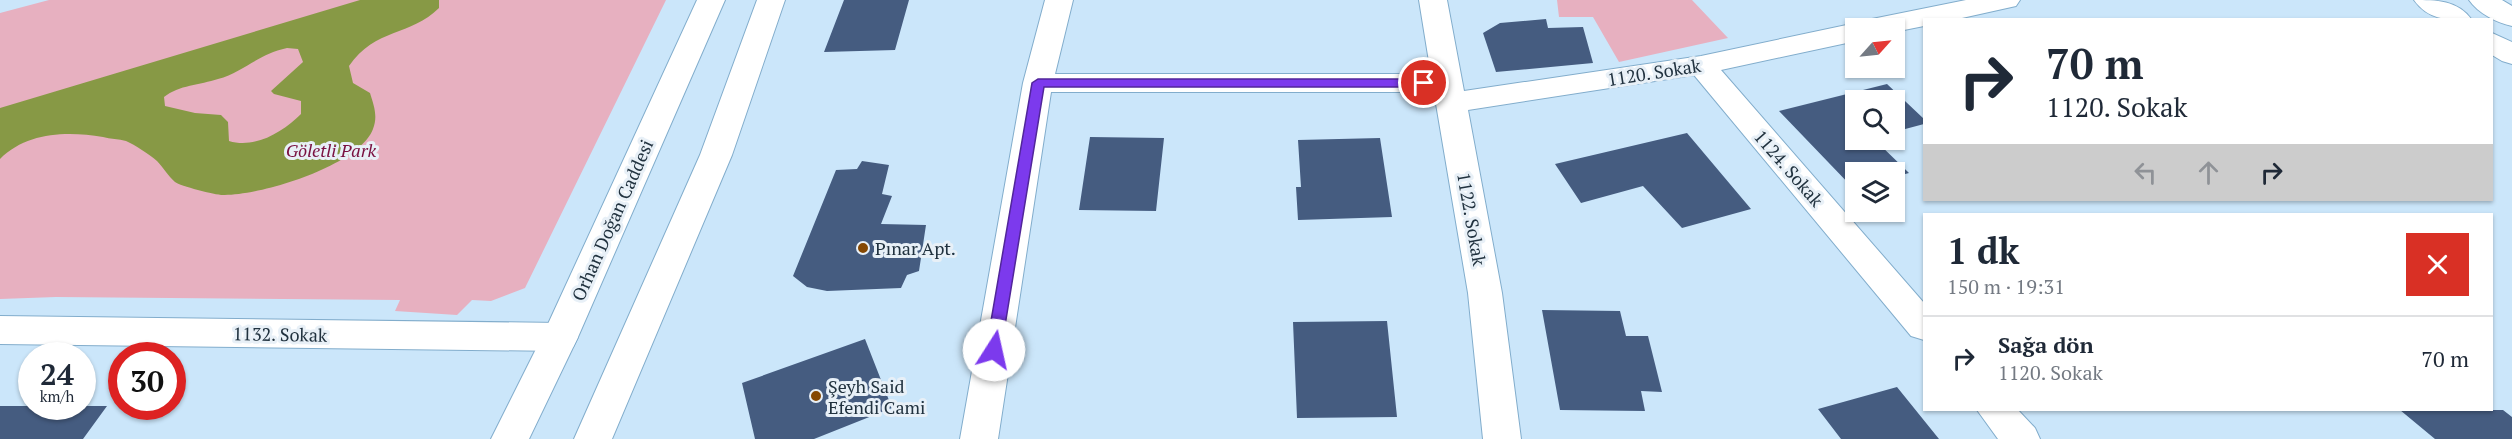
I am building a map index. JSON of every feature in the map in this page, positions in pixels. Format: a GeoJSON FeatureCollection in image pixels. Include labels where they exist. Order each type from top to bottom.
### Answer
{"type":"FeatureCollection","features":[{"type":"Feature","properties":{"kind":"street","name":"Orhan Doğan Caddesi"},"geometry":{"type":"LineString","coordinates":[[510,439],[560,337],[711,0]]}},
{"type":"Feature","properties":{"kind":"street"},"geometry":{"type":"LineString","coordinates":[[593,439],[716,155],[771,0]]}},
{"type":"Feature","properties":{"kind":"street"},"geometry":{"type":"LineString","coordinates":[[979,439],[1038,83],[1059,0]]}},
{"type":"Feature","properties":{"kind":"street","name":"1122. Sokak"},"geometry":{"type":"LineString","coordinates":[[1433,0],[1485,293],[1502,439]]}},
{"type":"Feature","properties":{"kind":"street"},"geometry":{"type":"LineString","coordinates":[[1905,21],[2006,0]]}},
{"type":"Feature","properties":{"kind":"street"},"geometry":{"type":"LineString","coordinates":[[2428,0],[2455,18]]}},
{"type":"Feature","properties":{"kind":"street","name":"1120. Sokak"},"geometry":{"type":"LineString","coordinates":[[1038,83],[1449,93],[1701,65],[1845,34]]}},
{"type":"Feature","properties":{"kind":"street"},"geometry":{"type":"LineString","coordinates":[[2493,43],[2512,55]]}},
{"type":"Feature","properties":{"kind":"street"},"geometry":{"type":"LineString","coordinates":[[2493,61],[2512,55]]}},
{"type":"Feature","properties":{"kind":"street","name":"1124. Sokak"},"geometry":{"type":"LineString","coordinates":[[1701,65],[1923,325]]}},
{"type":"Feature","properties":{"kind":"street","name":"1132. Sokak"},"geometry":{"type":"LineString","coordinates":[[0,330],[560,337]]}},
{"type":"Feature","properties":{"kind":"street"},"geometry":{"type":"LineString","coordinates":[[1997,411],[2021,439]]}},
{"type":"Feature","properties":{"kind":"green space","name":"Göletli Park"},"geometry":{"type":"Polygon","coordinates":[[[49,0],[666,0],[525,288],[491,301],[472,300],[457,315],[395,311],[400,300],[56,297],[0,299],[0,13],[49,0]]]}},
{"type":"Feature","properties":{"kind":"green space"},"geometry":{"type":"Polygon","coordinates":[[[1557,0],[1692,0],[1728,38],[1619,62],[1593,17],[1559,17],[1557,0]]]}},
{"type":"Feature","properties":{"kind":"shaded area"},"geometry":{"type":"Polygon","coordinates":[[[360,0],[439,0],[439,8],[428,17],[370,45],[349,66],[353,83],[370,93],[375,111],[373,129],[364,142],[349,155],[329,166],[283,184],[260,190],[223,195],[183,186],[175,182],[157,161],[134,145],[123,140],[89,135],[62,134],[35,139],[22,143],[0,159],[0,108],[360,0]],[[287,48],[277,51],[227,76],[176,90],[164,97],[165,106],[195,113],[221,115],[228,122],[229,141],[249,143],[268,137],[286,127],[301,114],[301,101],[274,94],[271,91],[303,62],[298,49],[287,48]]]}},
{"type":"Feature","properties":{"kind":"building"},"geometry":{"type":"Polygon","coordinates":[[[844,0],[909,0],[895,50],[824,52],[844,0]]]}},
{"type":"Feature","properties":{"kind":"building"},"geometry":{"type":"Polygon","coordinates":[[[1546,19],[1548,28],[1583,27],[1593,63],[1496,72],[1483,33],[1500,23],[1546,19]]]}},
{"type":"Feature","properties":{"kind":"building"},"geometry":{"type":"Polygon","coordinates":[[[1887,84],[1893,90],[1863,90],[1887,84]]]}},
{"type":"Feature","properties":{"kind":"building"},"geometry":{"type":"Polygon","coordinates":[[[1845,94],[1845,150],[1885,150],[1898,162],[1845,162],[1845,180],[1779,111],[1845,94]]]}},
{"type":"Feature","properties":{"kind":"building"},"geometry":{"type":"Polygon","coordinates":[[[1905,101],[1923,118],[1923,124],[1905,129],[1905,101]]]}},
{"type":"Feature","properties":{"kind":"building"},"geometry":{"type":"Polygon","coordinates":[[[1687,133],[1751,209],[1682,228],[1643,186],[1581,203],[1555,164],[1687,133]]]}},
{"type":"Feature","properties":{"kind":"building"},"geometry":{"type":"Polygon","coordinates":[[[1090,137],[1164,138],[1156,211],[1079,210],[1090,137]]]}},
{"type":"Feature","properties":{"kind":"building"},"geometry":{"type":"Polygon","coordinates":[[[1380,138],[1392,217],[1298,220],[1296,187],[1301,187],[1298,140],[1380,138]]]}},
{"type":"Feature","properties":{"kind":"building","name":"Pınar Apt."},"geometry":{"type":"Polygon","coordinates":[[[862,161],[889,165],[882,194],[892,196],[881,224],[926,225],[919,271],[907,275],[901,288],[827,291],[807,287],[793,276],[836,170],[857,169],[862,161]]]}},
{"type":"Feature","properties":{"kind":"building"},"geometry":{"type":"Polygon","coordinates":[[[1542,310],[1620,311],[1626,336],[1648,336],[1662,392],[1641,391],[1645,411],[1560,410],[1542,310]]]}},
{"type":"Feature","properties":{"kind":"building"},"geometry":{"type":"Polygon","coordinates":[[[1387,321],[1397,417],[1297,418],[1293,322],[1387,321]]]}},
{"type":"Feature","properties":{"kind":"building","name":"Şeyh Said Efendi Cami"},"geometry":{"type":"Polygon","coordinates":[[[865,339],[892,408],[814,439],[755,439],[742,383],[865,339]]]}},
{"type":"Feature","properties":{"kind":"building"},"geometry":{"type":"Polygon","coordinates":[[[1897,387],[1939,439],[1841,439],[1818,409],[1897,387]]]}},
{"type":"Feature","properties":{"kind":"building"},"geometry":{"type":"Polygon","coordinates":[[[0,406],[18,406],[18,420],[96,420],[96,406],[107,406],[83,439],[0,439],[0,406]]]}},
{"type":"Feature","properties":{"kind":"building"},"geometry":{"type":"Polygon","coordinates":[[[2503,410],[2512,417],[2512,439],[2435,439],[2401,411],[2503,410]]]}},
{"type":"Feature","properties":{"kind":"place","name":"Pınar Apt."},"geometry":{"type":"Point","coordinates":[863,248]}},
{"type":"Feature","properties":{"kind":"place","name":"Şeyh Said Efendi Cami"},"geometry":{"type":"Point","coordinates":[816,396]}},
{"type":"Feature","properties":{"kind":"route"},"geometry":{"type":"LineString","coordinates":[[994,350],[1038,83],[1424,83]]}}]}
